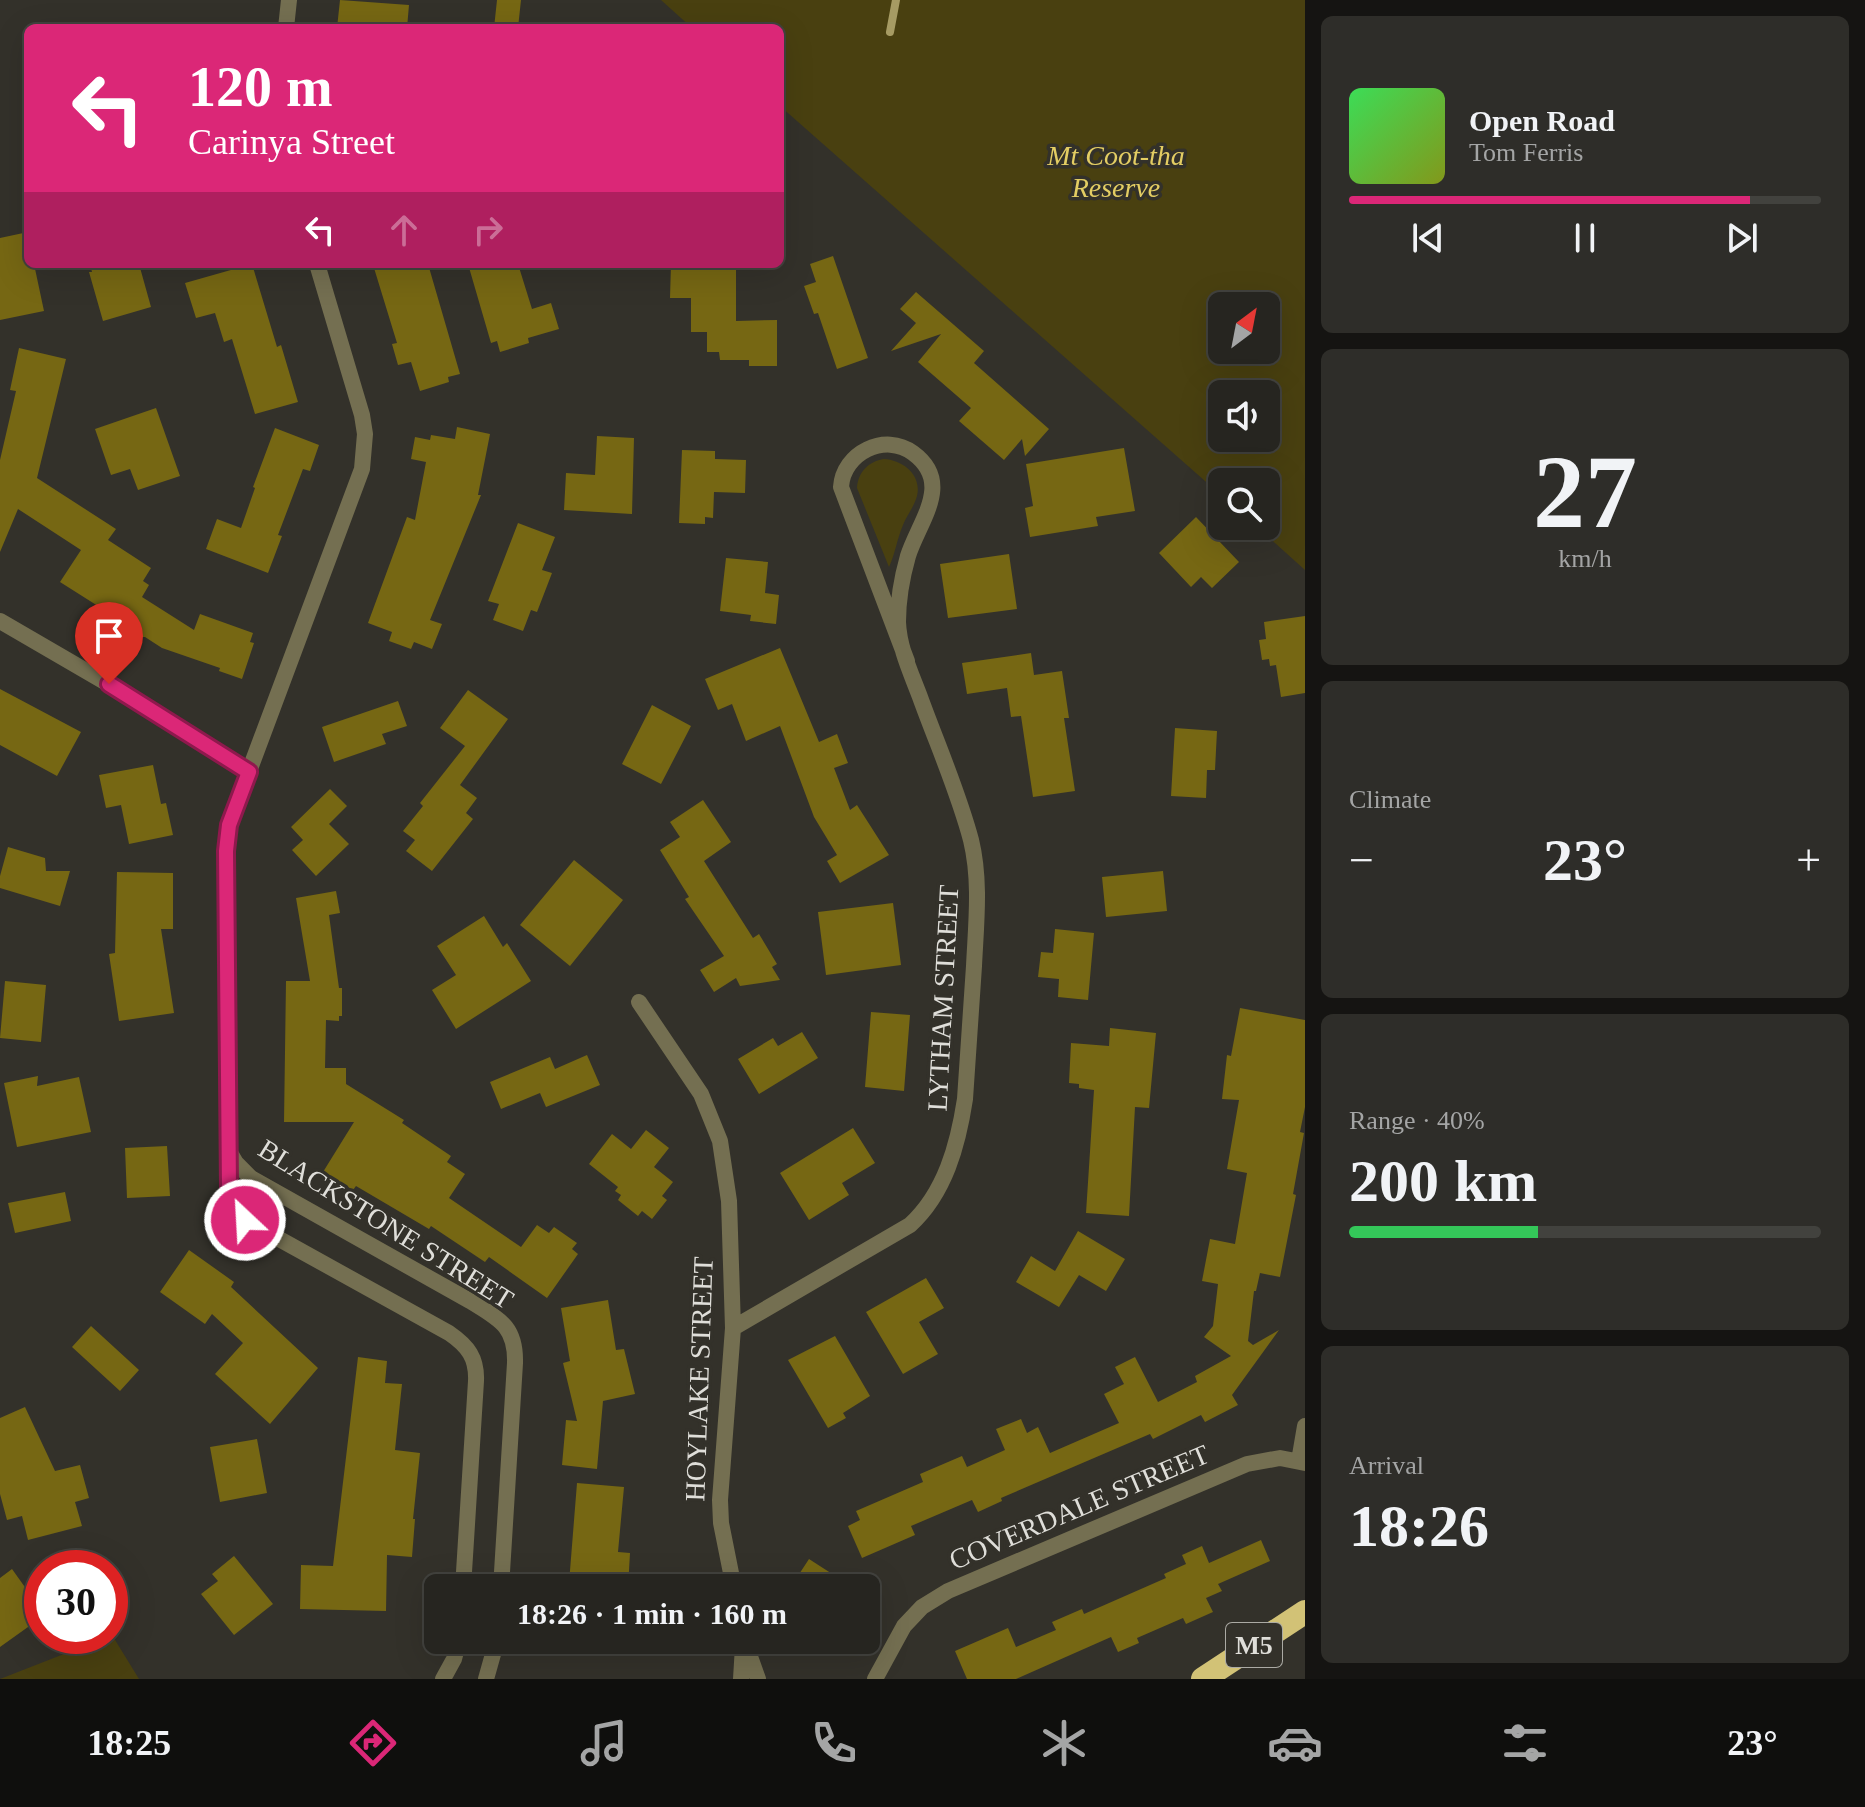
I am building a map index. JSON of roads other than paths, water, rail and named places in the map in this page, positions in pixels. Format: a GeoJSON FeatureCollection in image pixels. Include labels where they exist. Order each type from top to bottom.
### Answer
{"type":"FeatureCollection","features":[{"type":"Feature","properties":{"kind":"highway","name":"M5"},"geometry":{"type":"LineString","coordinates":[[1203,1679],[1305,1612]]}},
{"type":"Feature","properties":{"kind":"street"},"geometry":{"type":"LineString","coordinates":[[286,24],[289,0]]}},
{"type":"Feature","properties":{"kind":"street","name":"BLACKSTONE STREET"},"geometry":{"type":"LineString","coordinates":[[318,268],[362,415],[365,448],[362,469],[229,825],[226,851],[230,1195],[232,1206],[240,1216],[449,1333],[471,1352],[476,1366],[476,1381],[464,1574]]}},
{"type":"Feature","properties":{"kind":"street","name":"LYTHAM STREET"},"geometry":{"type":"LineString","coordinates":[[733,1328],[910,1225],[933,1198],[956,1145],[965,1099],[977,876],[964,818],[841,487],[852,462],[867,449],[882,444],[899,446],[912,452],[926,466],[933,487],[930,505],[908,556],[900,594],[899,627],[907,661]]}},
{"type":"Feature","properties":{"kind":"street"},"geometry":{"type":"LineString","coordinates":[[0,621],[136,700],[249,772]]}},
{"type":"Feature","properties":{"kind":"street","name":"HOYLAKE STREET"},"geometry":{"type":"LineString","coordinates":[[639,1002],[696,1085],[720,1141],[728,1191],[733,1328],[720,1500],[721,1523],[731,1574]]}},
{"type":"Feature","properties":{"kind":"street","name":"BLACKSTONE STREET"},"geometry":{"type":"LineString","coordinates":[[228,1146],[236,1163],[251,1178],[470,1301],[498,1319],[511,1332],[515,1353],[502,1574]]}},
{"type":"Feature","properties":{"kind":"street","name":"COVERDALE STREET"},"geometry":{"type":"LineString","coordinates":[[879,1676],[904,1626],[922,1607],[948,1591],[1247,1464],[1280,1458],[1302,1462],[1305,1426]]}},
{"type":"Feature","properties":{"kind":"street"},"geometry":{"type":"LineString","coordinates":[[443,1679],[455,1654]]}},
{"type":"Feature","properties":{"kind":"street"},"geometry":{"type":"LineString","coordinates":[[486,1679],[493,1654]]}},
{"type":"Feature","properties":{"kind":"street"},"geometry":{"type":"LineString","coordinates":[[741,1679],[743,1654]]}},
{"type":"Feature","properties":{"kind":"street"},"geometry":{"type":"LineString","coordinates":[[749,1654],[758,1679]]}},
{"type":"Feature","properties":{"kind":"waterway"},"geometry":{"type":"LineString","coordinates":[[890,32],[896,0]]}},
{"type":"Feature","properties":{"kind":"park label","name":"Mt Coot-tha Reserve"},"geometry":{"type":"Point","coordinates":[1116,171]}}]}
